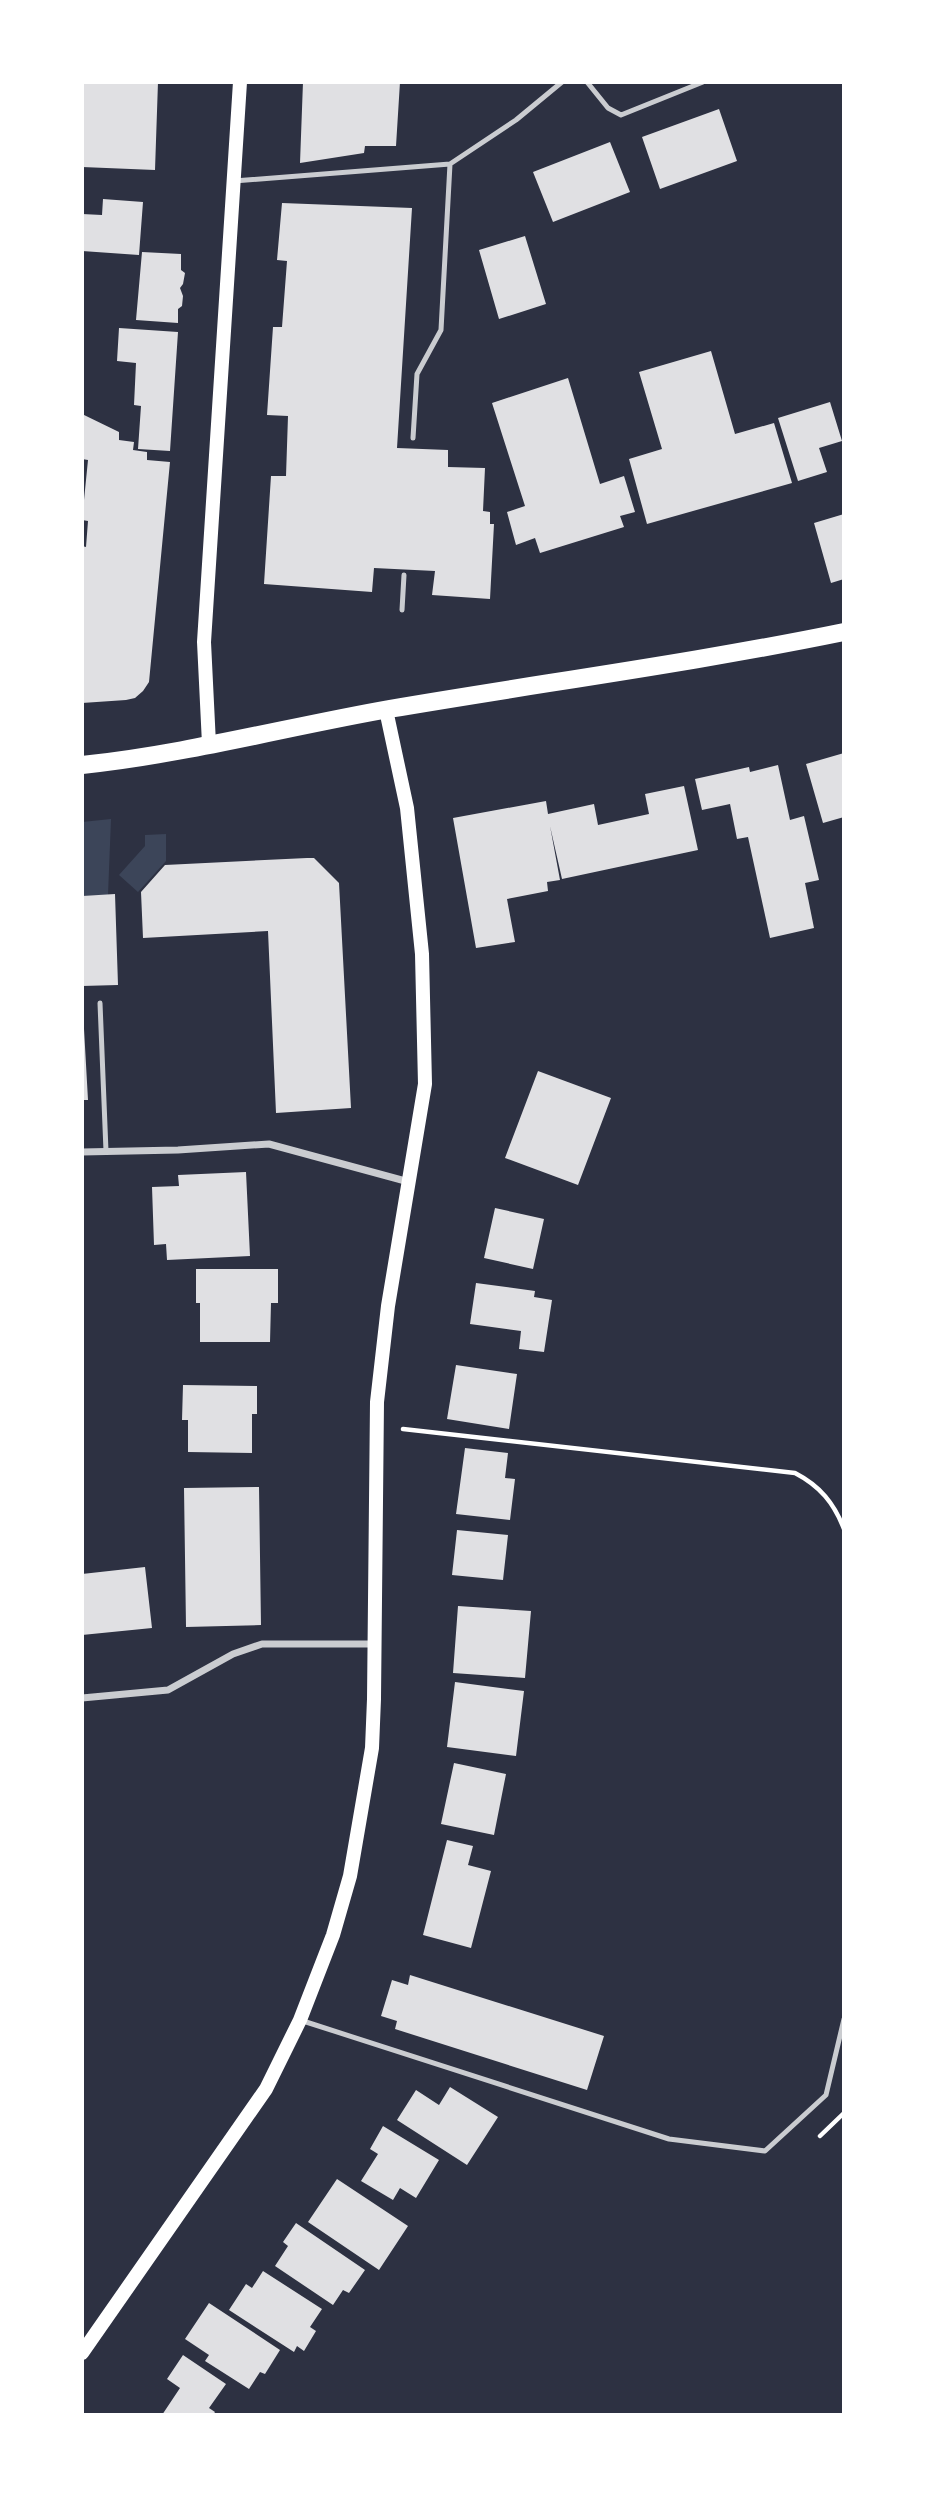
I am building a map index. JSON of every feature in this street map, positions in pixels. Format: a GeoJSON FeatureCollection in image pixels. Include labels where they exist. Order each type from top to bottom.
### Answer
{"type":"FeatureCollection","features":[{"type":"Feature","properties":{"kind":"main road"},"geometry":{"type":"LineString","coordinates":[[209,744],[204,642],[240,82]]}},
{"type":"Feature","properties":{"kind":"main road"},"geometry":{"type":"LineString","coordinates":[[82,765],[154,757],[386,709],[844,632]]}},
{"type":"Feature","properties":{"kind":"main road"},"geometry":{"type":"LineString","coordinates":[[82,2353],[267,2089],[300,2020],[333,1935],[355,1851],[372,1748],[376,1426],[388,1306],[425,1084],[422,954],[407,808],[386,709]]}},
{"type":"Feature","properties":{"kind":"street"},"geometry":{"type":"LineString","coordinates":[[82,1152],[178,1150],[269,1144],[409,1182]]}},
{"type":"Feature","properties":{"kind":"street"},"geometry":{"type":"LineString","coordinates":[[82,1698],[167,1690],[233,1654],[262,1644],[374,1644]]}},
{"type":"Feature","properties":{"kind":"lane"},"geometry":{"type":"LineString","coordinates":[[234,181],[450,164],[516,120],[562,82]]}},
{"type":"Feature","properties":{"kind":"lane"},"geometry":{"type":"LineString","coordinates":[[587,82],[608,108],[621,115],[703,82]]}},
{"type":"Feature","properties":{"kind":"lane"},"geometry":{"type":"LineString","coordinates":[[413,438],[417,373],[441,330],[450,164]]}},
{"type":"Feature","properties":{"kind":"lane"},"geometry":{"type":"LineString","coordinates":[[402,610],[404,575]]}},
{"type":"Feature","properties":{"kind":"lane"},"geometry":{"type":"LineString","coordinates":[[100,1003],[106,1151]]}},
{"type":"Feature","properties":{"kind":"lane"},"geometry":{"type":"LineString","coordinates":[[300,2020],[668,2139],[765,2151],[826,2095],[844,2019]]}},
{"type":"Feature","properties":{"kind":"path"},"geometry":{"type":"LineString","coordinates":[[376,1426],[795,1473],[813,1482],[822,1491],[837,1509],[844,1529]]}},
{"type":"Feature","properties":{"kind":"path"},"geometry":{"type":"LineString","coordinates":[[820,2136],[844,2112]]}},
{"type":"Feature","properties":{"kind":"shaded area"},"geometry":{"type":"Polygon","coordinates":[[[111,819],[108,895],[82,896],[82,822],[111,819]]]}},
{"type":"Feature","properties":{"kind":"shaded area"},"geometry":{"type":"Polygon","coordinates":[[[166,834],[166,861],[138,892],[119,875],[145,846],[145,835],[166,834]]]}},
{"type":"Feature","properties":{"kind":"building"},"geometry":{"type":"Polygon","coordinates":[[[82,82],[158,82],[155,170],[82,167],[82,82]]]}},
{"type":"Feature","properties":{"kind":"building"},"geometry":{"type":"Polygon","coordinates":[[[303,82],[400,82],[396,146],[365,146],[364,153],[300,163],[303,82]]]}},
{"type":"Feature","properties":{"kind":"building"},"geometry":{"type":"Polygon","coordinates":[[[719,109],[737,161],[660,189],[642,137],[719,109]]]}},
{"type":"Feature","properties":{"kind":"building"},"geometry":{"type":"Polygon","coordinates":[[[610,142],[630,192],[553,222],[533,172],[610,142]]]}},
{"type":"Feature","properties":{"kind":"building"},"geometry":{"type":"Polygon","coordinates":[[[103,199],[143,202],[139,255],[82,251],[82,214],[102,215],[103,199]]]}},
{"type":"Feature","properties":{"kind":"building"},"geometry":{"type":"Polygon","coordinates":[[[282,203],[412,208],[397,448],[448,450],[448,467],[485,468],[483,511],[490,512],[490,524],[494,524],[490,599],[432,595],[435,571],[374,568],[372,592],[264,584],[271,476],[286,476],[288,416],[267,415],[273,327],[282,327],[287,261],[277,260],[282,203]]]}},
{"type":"Feature","properties":{"kind":"building"},"geometry":{"type":"Polygon","coordinates":[[[525,236],[546,304],[499,319],[479,250],[525,236]]]}},
{"type":"Feature","properties":{"kind":"building"},"geometry":{"type":"Polygon","coordinates":[[[142,252],[181,254],[181,270],[185,273],[180,288],[183,296],[182,306],[178,309],[178,323],[136,320],[142,252]]]}},
{"type":"Feature","properties":{"kind":"building"},"geometry":{"type":"Polygon","coordinates":[[[119,328],[178,332],[170,451],[138,449],[141,406],[134,405],[136,363],[117,361],[119,328]]]}},
{"type":"Feature","properties":{"kind":"building"},"geometry":{"type":"Polygon","coordinates":[[[711,351],[735,434],[774,423],[792,483],[647,524],[629,459],[662,449],[639,372],[711,351]]]}},
{"type":"Feature","properties":{"kind":"building"},"geometry":{"type":"Polygon","coordinates":[[[568,378],[600,484],[624,476],[635,512],[620,516],[624,527],[540,553],[535,538],[516,545],[507,512],[525,506],[492,403],[568,378]]]}},
{"type":"Feature","properties":{"kind":"building"},"geometry":{"type":"Polygon","coordinates":[[[830,402],[842,441],[819,448],[827,472],[798,481],[778,418],[830,402]]]}},
{"type":"Feature","properties":{"kind":"building"},"geometry":{"type":"Polygon","coordinates":[[[82,414],[119,432],[119,440],[134,442],[133,450],[147,452],[147,460],[170,462],[149,682],[135,698],[126,700],[82,703],[82,546],[86,547],[88,521],[82,520],[88,460],[82,459],[82,414]]]}},
{"type":"Feature","properties":{"kind":"building"},"geometry":{"type":"Polygon","coordinates":[[[844,514],[844,579],[831,583],[814,523],[844,514]]]}},
{"type":"Feature","properties":{"kind":"building"},"geometry":{"type":"Polygon","coordinates":[[[844,753],[844,817],[823,823],[806,764],[844,753]]]}},
{"type":"Feature","properties":{"kind":"building"},"geometry":{"type":"Polygon","coordinates":[[[778,765],[790,820],[804,816],[819,880],[805,883],[814,928],[770,938],[748,837],[737,839],[730,804],[702,810],[695,779],[749,767],[750,772],[778,765]]]}},
{"type":"Feature","properties":{"kind":"building"},"geometry":{"type":"Polygon","coordinates":[[[684,786],[698,850],[562,879],[550,826],[560,880],[547,882],[548,891],[507,899],[515,942],[476,948],[453,818],[546,801],[548,814],[594,804],[598,825],[649,814],[645,794],[684,786]]]}},
{"type":"Feature","properties":{"kind":"building"},"geometry":{"type":"Polygon","coordinates":[[[314,858],[339,883],[351,1108],[276,1113],[268,931],[143,938],[141,892],[165,865],[314,858]]]}},
{"type":"Feature","properties":{"kind":"building"},"geometry":{"type":"Polygon","coordinates":[[[115,894],[118,985],[82,986],[82,896],[115,894]]]}},
{"type":"Feature","properties":{"kind":"building"},"geometry":{"type":"Polygon","coordinates":[[[84,1029],[88,1100],[82,1100],[84,1029]]]}},
{"type":"Feature","properties":{"kind":"building"},"geometry":{"type":"Polygon","coordinates":[[[538,1071],[611,1098],[578,1185],[505,1158],[538,1071]]]}},
{"type":"Feature","properties":{"kind":"building"},"geometry":{"type":"Polygon","coordinates":[[[246,1172],[250,1256],[167,1260],[166,1244],[154,1245],[152,1187],[179,1186],[178,1175],[246,1172]]]}},
{"type":"Feature","properties":{"kind":"building"},"geometry":{"type":"Polygon","coordinates":[[[495,1208],[544,1219],[533,1269],[484,1258],[495,1208]]]}},
{"type":"Feature","properties":{"kind":"building"},"geometry":{"type":"Polygon","coordinates":[[[196,1269],[278,1269],[278,1303],[271,1303],[270,1342],[200,1342],[200,1303],[196,1303],[196,1269]]]}},
{"type":"Feature","properties":{"kind":"building"},"geometry":{"type":"Polygon","coordinates":[[[476,1283],[535,1291],[534,1297],[552,1300],[544,1352],[519,1349],[521,1331],[470,1324],[476,1283]]]}},
{"type":"Feature","properties":{"kind":"building"},"geometry":{"type":"Polygon","coordinates":[[[456,1365],[517,1374],[509,1429],[447,1419],[456,1365]]]}},
{"type":"Feature","properties":{"kind":"building"},"geometry":{"type":"Polygon","coordinates":[[[183,1385],[257,1386],[257,1414],[252,1414],[252,1453],[188,1452],[188,1420],[182,1420],[183,1385]]]}},
{"type":"Feature","properties":{"kind":"building"},"geometry":{"type":"Polygon","coordinates":[[[465,1448],[508,1453],[505,1478],[515,1479],[510,1520],[456,1514],[465,1448]]]}},
{"type":"Feature","properties":{"kind":"building"},"geometry":{"type":"Polygon","coordinates":[[[259,1487],[261,1625],[186,1627],[184,1488],[259,1487]]]}},
{"type":"Feature","properties":{"kind":"building"},"geometry":{"type":"Polygon","coordinates":[[[457,1530],[508,1535],[503,1580],[452,1575],[457,1530]]]}},
{"type":"Feature","properties":{"kind":"building"},"geometry":{"type":"Polygon","coordinates":[[[145,1567],[152,1628],[82,1635],[82,1574],[145,1567]]]}},
{"type":"Feature","properties":{"kind":"building"},"geometry":{"type":"Polygon","coordinates":[[[458,1606],[531,1611],[525,1678],[453,1673],[458,1606]]]}},
{"type":"Feature","properties":{"kind":"building"},"geometry":{"type":"Polygon","coordinates":[[[455,1682],[524,1691],[516,1756],[447,1747],[455,1682]]]}},
{"type":"Feature","properties":{"kind":"building"},"geometry":{"type":"Polygon","coordinates":[[[454,1763],[506,1774],[494,1835],[441,1824],[454,1763]]]}},
{"type":"Feature","properties":{"kind":"building"},"geometry":{"type":"Polygon","coordinates":[[[447,1840],[473,1846],[468,1865],[491,1871],[471,1948],[423,1935],[447,1840]]]}},
{"type":"Feature","properties":{"kind":"building"},"geometry":{"type":"Polygon","coordinates":[[[410,1975],[604,2036],[587,2090],[395,2029],[397,2021],[381,2016],[392,1980],[408,1985],[410,1975]]]}},
{"type":"Feature","properties":{"kind":"building"},"geometry":{"type":"Polygon","coordinates":[[[450,2087],[498,2117],[467,2165],[397,2120],[416,2090],[439,2105],[450,2087]]]}},
{"type":"Feature","properties":{"kind":"building"},"geometry":{"type":"Polygon","coordinates":[[[383,2126],[439,2160],[416,2198],[400,2188],[393,2200],[361,2181],[378,2154],[370,2149],[383,2126]]]}},
{"type":"Feature","properties":{"kind":"building"},"geometry":{"type":"Polygon","coordinates":[[[337,2179],[408,2226],[379,2270],[308,2222],[337,2179]]]}},
{"type":"Feature","properties":{"kind":"building"},"geometry":{"type":"Polygon","coordinates":[[[296,2223],[365,2270],[349,2293],[343,2290],[333,2305],[275,2266],[288,2246],[283,2242],[296,2223]]]}},
{"type":"Feature","properties":{"kind":"building"},"geometry":{"type":"Polygon","coordinates":[[[263,2271],[322,2309],[310,2327],[316,2331],[304,2351],[297,2346],[294,2352],[229,2310],[246,2284],[252,2288],[263,2271]]]}},
{"type":"Feature","properties":{"kind":"building"},"geometry":{"type":"Polygon","coordinates":[[[209,2303],[280,2350],[265,2374],[260,2372],[249,2389],[205,2361],[209,2355],[185,2339],[209,2303]]]}},
{"type":"Feature","properties":{"kind":"building"},"geometry":{"type":"Polygon","coordinates":[[[183,2355],[226,2384],[209,2408],[215,2412],[213,2415],[162,2415],[180,2388],[167,2379],[183,2355]]]}}]}
